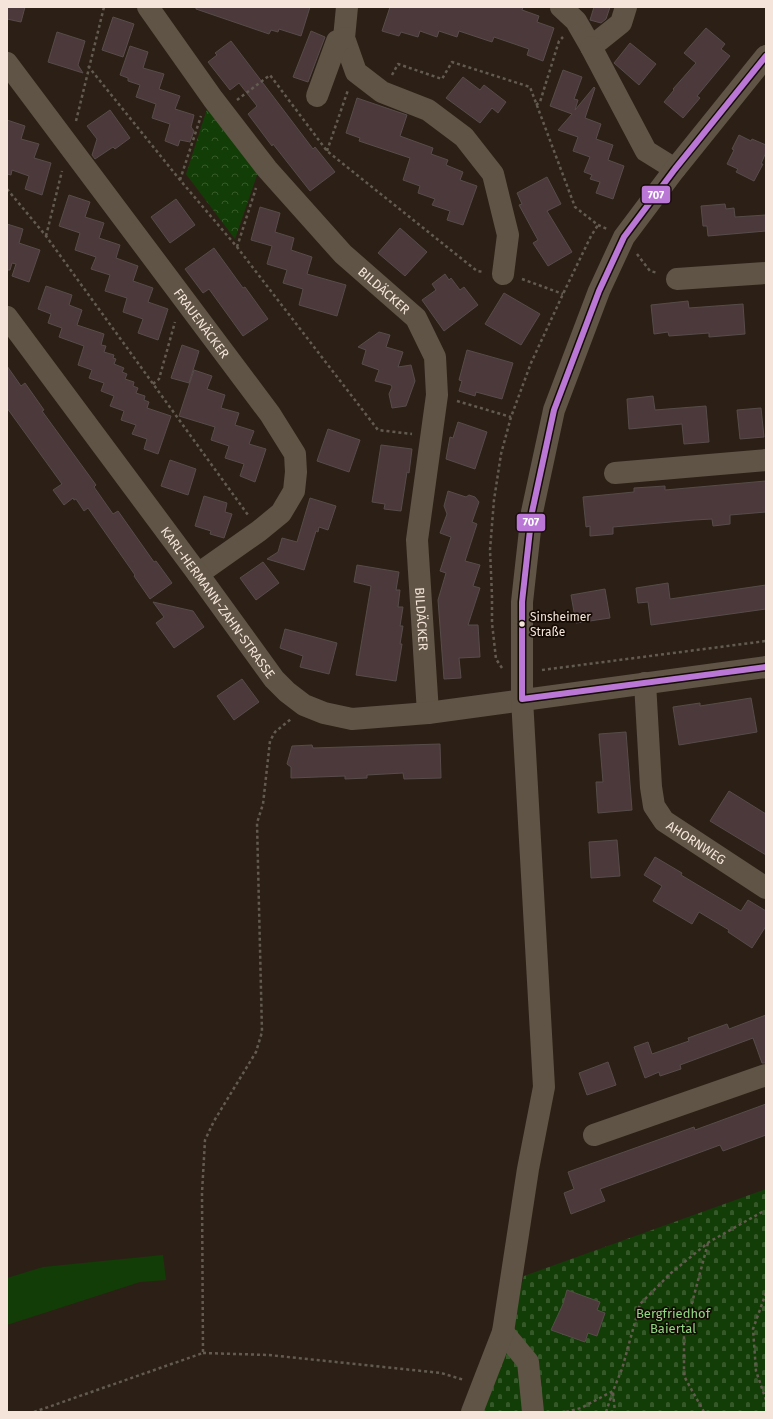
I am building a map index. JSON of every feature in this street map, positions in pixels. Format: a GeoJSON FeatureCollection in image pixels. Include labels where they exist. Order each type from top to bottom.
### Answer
{"type":"FeatureCollection","features":[{"type":"Feature","properties":{"kind":"street","name":"BILDÄCKER"},"geometry":{"type":"LineString","coordinates":[[148,7],[218,105],[267,169],[343,254],[416,318],[435,357],[437,395],[417,540],[428,713]]}},
{"type":"Feature","properties":{"kind":"street"},"geometry":{"type":"LineString","coordinates":[[347,7],[344,38],[356,72],[382,92],[428,110],[464,137],[493,174],[508,234],[503,274]]}},
{"type":"Feature","properties":{"kind":"street"},"geometry":{"type":"LineString","coordinates":[[591,47],[621,23],[626,7]]}},
{"type":"Feature","properties":{"kind":"street"},"geometry":{"type":"LineString","coordinates":[[568,14],[591,47],[646,151],[675,168]]}},
{"type":"Feature","properties":{"kind":"street"},"geometry":{"type":"LineString","coordinates":[[317,96],[337,42],[344,38]]}},
{"type":"Feature","properties":{"kind":"street"},"geometry":{"type":"LineString","coordinates":[[472,1412],[503,1332],[528,1169],[544,1087],[522,699],[512,671],[522,602],[532,512],[554,410],[599,291],[624,237],[675,168],[766,56]]}},
{"type":"Feature","properties":{"kind":"street","name":"FRAUENÄCKER"},"geometry":{"type":"LineString","coordinates":[[7,63],[270,414],[295,454],[296,472],[294,491],[281,513],[259,531],[198,574]]}},
{"type":"Feature","properties":{"kind":"street"},"geometry":{"type":"LineString","coordinates":[[677,279],[766,273]]}},
{"type":"Feature","properties":{"kind":"street","name":"KARL-HERMANN-ZAHN-STRASSE"},"geometry":{"type":"LineString","coordinates":[[7,317],[274,679],[287,692],[304,705],[324,714],[352,719],[428,713],[766,667]]}},
{"type":"Feature","properties":{"kind":"street"},"geometry":{"type":"LineString","coordinates":[[615,473],[766,460]]}},
{"type":"Feature","properties":{"kind":"street","name":"AHORNWEG"},"geometry":{"type":"LineString","coordinates":[[645,683],[651,787],[654,806],[664,821],[766,888]]}},
{"type":"Feature","properties":{"kind":"street"},"geometry":{"type":"LineString","coordinates":[[594,1135],[766,1076]]}},
{"type":"Feature","properties":{"kind":"street"},"geometry":{"type":"LineString","coordinates":[[503,1332],[528,1362],[533,1412]]}},
{"type":"Feature","properties":{"kind":"path"},"geometry":{"type":"LineString","coordinates":[[46,236],[104,7]]}},
{"type":"Feature","properties":{"kind":"path"},"geometry":{"type":"LineString","coordinates":[[536,105],[540,102],[568,14]]}},
{"type":"Feature","properties":{"kind":"path"},"geometry":{"type":"LineString","coordinates":[[382,92],[398,64],[442,78],[452,62],[530,87],[575,207],[598,225],[624,237],[650,271],[677,279]]}},
{"type":"Feature","properties":{"kind":"path"},"geometry":{"type":"LineString","coordinates":[[88,66],[180,180],[237,247],[378,430],[431,437]]}},
{"type":"Feature","properties":{"kind":"path"},"geometry":{"type":"LineString","coordinates":[[327,151],[350,84],[356,72]]}},
{"type":"Feature","properties":{"kind":"path"},"geometry":{"type":"LineString","coordinates":[[180,180],[206,104],[218,105],[270,75],[327,151],[477,272],[503,274],[563,294]]}},
{"type":"Feature","properties":{"kind":"path"},"geometry":{"type":"LineString","coordinates":[[237,247],[260,175],[267,169]]}},
{"type":"Feature","properties":{"kind":"path"},"geometry":{"type":"LineString","coordinates":[[8,192],[46,236],[259,531]]}},
{"type":"Feature","properties":{"kind":"path"},"geometry":{"type":"LineString","coordinates":[[598,225],[591,236],[531,363],[510,417],[501,454],[494,500],[490,550],[492,624],[496,659],[512,671],[766,641]]}},
{"type":"Feature","properties":{"kind":"path"},"geometry":{"type":"LineString","coordinates":[[153,384],[159,379],[177,314],[188,306]]}},
{"type":"Feature","properties":{"kind":"path"},"geometry":{"type":"LineString","coordinates":[[437,395],[510,417]]}},
{"type":"Feature","properties":{"kind":"path"},"geometry":{"type":"LineString","coordinates":[[203,1353],[202,1193],[205,1140],[214,1121],[256,1052],[262,1032],[257,823],[263,804],[270,741],[275,732],[295,716],[304,705]]}},
{"type":"Feature","properties":{"kind":"path"},"geometry":{"type":"LineString","coordinates":[[606,1412],[622,1369],[640,1304],[671,1272],[708,1242],[762,1212],[766,1212]]}},
{"type":"Feature","properties":{"kind":"path"},"geometry":{"type":"LineString","coordinates":[[704,1412],[684,1376],[684,1333],[708,1242]]}},
{"type":"Feature","properties":{"kind":"path"},"geometry":{"type":"LineString","coordinates":[[766,1294],[753,1329],[756,1371],[766,1400]]}},
{"type":"Feature","properties":{"kind":"path"},"geometry":{"type":"LineString","coordinates":[[34,1412],[203,1353],[269,1355],[441,1373],[482,1385]]}},
{"type":"Feature","properties":{"kind":"path"},"geometry":{"type":"LineString","coordinates":[[566,1412],[581,1408],[613,1391]]}},
{"type":"Feature","properties":{"kind":"path"},"geometry":{"type":"LineString","coordinates":[[613,1391],[615,1412]]}},
{"type":"Feature","properties":{"kind":"green space"},"geometry":{"type":"Polygon","coordinates":[[[207,109],[258,172],[235,239],[186,174],[207,109]]]}},
{"type":"Feature","properties":{"kind":"green space","name":"Bergfriedhof Baiertal"},"geometry":{"type":"Polygon","coordinates":[[[766,1189],[766,1412],[481,1412],[507,1339],[524,1276],[766,1189]]]}},
{"type":"Feature","properties":{"kind":"green space"},"geometry":{"type":"Polygon","coordinates":[[[163,1255],[166,1280],[140,1282],[7,1325],[7,1278],[43,1267],[163,1255]]]}},
{"type":"Feature","properties":{"kind":"building"},"geometry":{"type":"Polygon","coordinates":[[[7,7],[25,7],[21,22],[7,19],[7,7]]]}},
{"type":"Feature","properties":{"kind":"building"},"geometry":{"type":"Polygon","coordinates":[[[196,7],[310,7],[301,36],[279,29],[278,32],[271,30],[269,34],[196,9],[196,7]]]}},
{"type":"Feature","properties":{"kind":"building"},"geometry":{"type":"Polygon","coordinates":[[[390,7],[523,7],[522,10],[539,16],[537,22],[554,28],[543,61],[527,55],[529,49],[494,37],[492,42],[459,31],[457,37],[439,31],[437,37],[420,31],[418,37],[401,32],[399,36],[382,31],[390,7]]]}},
{"type":"Feature","properties":{"kind":"building"},"geometry":{"type":"Polygon","coordinates":[[[594,7],[610,7],[606,19],[601,23],[590,20],[594,7]]]}},
{"type":"Feature","properties":{"kind":"building"},"geometry":{"type":"Polygon","coordinates":[[[113,17],[134,24],[123,57],[102,50],[113,17]]]}},
{"type":"Feature","properties":{"kind":"building"},"geometry":{"type":"Polygon","coordinates":[[[706,28],[725,44],[721,49],[730,56],[697,96],[700,98],[683,118],[664,102],[674,90],[673,89],[696,63],[684,53],[706,28]]]}},
{"type":"Feature","properties":{"kind":"building"},"geometry":{"type":"Polygon","coordinates":[[[311,31],[325,37],[308,82],[293,77],[311,31]]]}},
{"type":"Feature","properties":{"kind":"building"},"geometry":{"type":"Polygon","coordinates":[[[57,32],[85,41],[78,65],[83,73],[48,62],[57,32]]]}},
{"type":"Feature","properties":{"kind":"building"},"geometry":{"type":"Polygon","coordinates":[[[231,41],[313,149],[315,147],[335,172],[310,191],[273,144],[272,146],[248,114],[257,106],[239,83],[230,90],[208,62],[217,55],[215,53],[231,41]]]}},
{"type":"Feature","properties":{"kind":"building"},"geometry":{"type":"Polygon","coordinates":[[[630,43],[656,64],[639,85],[614,63],[630,43]]]}},
{"type":"Feature","properties":{"kind":"building"},"geometry":{"type":"Polygon","coordinates":[[[130,46],[148,52],[143,68],[164,74],[159,89],[180,96],[175,109],[194,115],[191,127],[194,131],[190,142],[180,140],[178,146],[165,141],[170,124],[152,118],[156,104],[136,97],[140,85],[128,81],[128,78],[120,75],[130,46]]]}},
{"type":"Feature","properties":{"kind":"building"},"geometry":{"type":"Polygon","coordinates":[[[563,70],[582,77],[574,99],[578,100],[575,110],[594,87],[595,88],[585,118],[601,124],[596,139],[613,145],[608,160],[624,166],[613,199],[596,193],[600,182],[590,179],[592,175],[584,172],[590,157],[573,151],[578,137],[558,130],[572,114],[550,106],[563,70]]]}},
{"type":"Feature","properties":{"kind":"building"},"geometry":{"type":"Polygon","coordinates":[[[463,77],[480,90],[484,85],[506,102],[498,113],[492,108],[480,123],[446,98],[463,77]]]}},
{"type":"Feature","properties":{"kind":"building"},"geometry":{"type":"Polygon","coordinates":[[[357,98],[407,115],[400,136],[433,148],[431,154],[448,160],[446,165],[463,172],[460,180],[477,186],[463,225],[447,220],[450,211],[432,205],[435,199],[418,193],[420,186],[403,180],[410,158],[359,141],[360,138],[346,133],[357,98]]]}},
{"type":"Feature","properties":{"kind":"building"},"geometry":{"type":"Polygon","coordinates":[[[110,110],[130,138],[115,149],[113,147],[95,159],[92,155],[97,139],[87,126],[110,110]]]}},
{"type":"Feature","properties":{"kind":"building"},"geometry":{"type":"Polygon","coordinates":[[[7,120],[25,126],[21,139],[39,144],[34,158],[51,163],[42,195],[25,189],[29,176],[12,170],[11,175],[7,174],[7,120]]]}},
{"type":"Feature","properties":{"kind":"building"},"geometry":{"type":"Polygon","coordinates":[[[739,135],[751,141],[752,139],[766,145],[766,152],[761,164],[763,164],[754,181],[736,172],[738,169],[727,164],[739,135]]]}},
{"type":"Feature","properties":{"kind":"building"},"geometry":{"type":"Polygon","coordinates":[[[547,177],[561,204],[547,211],[572,252],[548,266],[533,243],[538,240],[519,205],[522,204],[517,193],[547,177]]]}},
{"type":"Feature","properties":{"kind":"building"},"geometry":{"type":"Polygon","coordinates":[[[69,195],[90,202],[85,217],[104,223],[99,238],[120,245],[116,258],[138,266],[133,281],[153,288],[148,302],[168,309],[158,340],[138,333],[143,319],[123,312],[127,298],[105,291],[110,275],[91,269],[96,257],[75,250],[80,233],[59,226],[69,195]]]}},
{"type":"Feature","properties":{"kind":"building"},"geometry":{"type":"Polygon","coordinates":[[[176,199],[195,225],[170,243],[151,217],[176,199]]]}},
{"type":"Feature","properties":{"kind":"building"},"geometry":{"type":"Polygon","coordinates":[[[725,204],[726,209],[734,208],[735,217],[766,215],[766,231],[708,236],[707,226],[703,226],[701,206],[725,204]]]}},
{"type":"Feature","properties":{"kind":"building"},"geometry":{"type":"Polygon","coordinates":[[[260,207],[280,213],[275,232],[294,238],[291,250],[312,257],[307,274],[346,285],[337,316],[299,305],[303,289],[283,283],[287,270],[267,264],[272,246],[251,240],[260,207]]]}},
{"type":"Feature","properties":{"kind":"building"},"geometry":{"type":"Polygon","coordinates":[[[7,224],[23,229],[19,243],[40,250],[29,282],[12,276],[16,264],[12,263],[10,270],[7,270],[7,224]]]}},
{"type":"Feature","properties":{"kind":"building"},"geometry":{"type":"Polygon","coordinates":[[[400,228],[427,252],[405,276],[378,253],[400,228]]]}},
{"type":"Feature","properties":{"kind":"building"},"geometry":{"type":"Polygon","coordinates":[[[214,248],[268,319],[243,336],[209,289],[203,293],[185,269],[214,248]]]}},
{"type":"Feature","properties":{"kind":"building"},"geometry":{"type":"Polygon","coordinates":[[[445,274],[449,280],[451,278],[460,290],[464,287],[478,305],[444,331],[422,300],[436,290],[432,284],[445,274]]]}},
{"type":"Feature","properties":{"kind":"building"},"geometry":{"type":"Polygon","coordinates":[[[46,286],[72,295],[69,305],[82,310],[77,325],[104,334],[101,345],[106,346],[104,352],[114,355],[113,358],[116,359],[114,364],[124,368],[122,372],[127,374],[125,379],[134,382],[133,386],[138,388],[136,393],[145,396],[144,400],[149,402],[147,408],[171,416],[158,454],[144,449],[147,439],[132,434],[136,425],[121,420],[124,411],[110,406],[114,396],[101,391],[104,383],[89,378],[92,370],[78,365],[84,346],[59,337],[62,328],[48,323],[51,314],[38,309],[46,286]]]}},
{"type":"Feature","properties":{"kind":"building"},"geometry":{"type":"Polygon","coordinates":[[[504,293],[540,314],[521,345],[485,324],[504,293]]]}},
{"type":"Feature","properties":{"kind":"building"},"geometry":{"type":"Polygon","coordinates":[[[688,301],[689,308],[743,304],[745,334],[709,337],[709,333],[669,336],[668,332],[654,334],[651,305],[688,301]]]}},
{"type":"Feature","properties":{"kind":"building"},"geometry":{"type":"Polygon","coordinates":[[[379,332],[390,335],[386,347],[403,352],[398,367],[411,365],[415,381],[406,406],[392,408],[389,394],[392,387],[391,385],[375,381],[379,370],[362,364],[366,350],[358,347],[379,332]]]}},
{"type":"Feature","properties":{"kind":"building"},"geometry":{"type":"Polygon","coordinates":[[[182,345],[199,351],[189,383],[171,378],[182,345]]]}},
{"type":"Feature","properties":{"kind":"building"},"geometry":{"type":"Polygon","coordinates":[[[467,350],[513,363],[502,399],[476,392],[475,396],[459,391],[462,381],[459,380],[467,350]]]}},
{"type":"Feature","properties":{"kind":"building"},"geometry":{"type":"Polygon","coordinates":[[[7,366],[21,386],[25,383],[44,410],[42,411],[96,485],[94,487],[113,514],[118,511],[154,562],[156,561],[172,583],[150,599],[88,508],[84,511],[76,499],[74,500],[73,498],[64,505],[53,490],[62,484],[7,408],[7,366]]]}},
{"type":"Feature","properties":{"kind":"building"},"geometry":{"type":"Polygon","coordinates":[[[194,370],[212,376],[207,389],[225,395],[221,408],[239,413],[235,425],[254,431],[249,444],[266,449],[255,482],[240,476],[244,464],[225,458],[229,446],[211,440],[215,427],[179,416],[194,370]]]}},
{"type":"Feature","properties":{"kind":"building"},"geometry":{"type":"Polygon","coordinates":[[[653,396],[655,410],[706,406],[709,442],[684,444],[682,424],[629,429],[627,399],[653,396]]]}},
{"type":"Feature","properties":{"kind":"building"},"geometry":{"type":"Polygon","coordinates":[[[761,408],[764,437],[740,439],[737,410],[761,408]]]}},
{"type":"Feature","properties":{"kind":"building"},"geometry":{"type":"Polygon","coordinates":[[[458,422],[487,432],[475,469],[446,459],[450,437],[453,438],[458,422]]]}},
{"type":"Feature","properties":{"kind":"building"},"geometry":{"type":"Polygon","coordinates":[[[328,429],[360,440],[349,472],[317,461],[328,429]]]}},
{"type":"Feature","properties":{"kind":"building"},"geometry":{"type":"Polygon","coordinates":[[[381,445],[412,449],[409,473],[407,472],[401,511],[384,509],[385,504],[372,502],[381,445]]]}},
{"type":"Feature","properties":{"kind":"building"},"geometry":{"type":"Polygon","coordinates":[[[170,460],[196,469],[188,495],[161,486],[170,460]]]}},
{"type":"Feature","properties":{"kind":"building"},"geometry":{"type":"Polygon","coordinates":[[[766,481],[766,512],[730,515],[730,524],[713,526],[712,519],[694,520],[613,527],[613,534],[590,536],[590,526],[586,527],[583,497],[634,492],[634,488],[665,486],[665,490],[766,481]]]}},
{"type":"Feature","properties":{"kind":"building"},"geometry":{"type":"Polygon","coordinates":[[[448,491],[466,497],[469,495],[475,497],[479,502],[472,522],[477,524],[465,561],[480,565],[473,586],[480,588],[468,625],[478,625],[480,657],[459,658],[461,678],[444,679],[438,600],[446,573],[440,571],[451,537],[440,533],[447,514],[444,506],[448,491]]]}},
{"type":"Feature","properties":{"kind":"building"},"geometry":{"type":"Polygon","coordinates":[[[204,496],[227,503],[225,512],[232,514],[224,538],[210,534],[211,531],[195,526],[204,496]]]}},
{"type":"Feature","properties":{"kind":"building"},"geometry":{"type":"Polygon","coordinates":[[[310,498],[336,506],[328,530],[319,527],[318,532],[316,531],[304,570],[267,559],[278,552],[282,538],[297,542],[310,498]]]}},
{"type":"Feature","properties":{"kind":"building"},"geometry":{"type":"Polygon","coordinates":[[[263,562],[279,583],[256,600],[240,578],[263,562]]]}},
{"type":"Feature","properties":{"kind":"building"},"geometry":{"type":"Polygon","coordinates":[[[357,565],[399,572],[396,590],[400,590],[398,607],[403,607],[400,626],[403,626],[400,644],[402,644],[396,681],[356,675],[371,586],[354,582],[357,565]]]}},
{"type":"Feature","properties":{"kind":"building"},"geometry":{"type":"Polygon","coordinates":[[[668,583],[670,599],[766,585],[766,609],[651,625],[648,602],[638,603],[636,588],[668,583]]]}},
{"type":"Feature","properties":{"kind":"building"},"geometry":{"type":"Polygon","coordinates":[[[605,589],[610,618],[576,623],[571,595],[605,589]]]}},
{"type":"Feature","properties":{"kind":"building"},"geometry":{"type":"Polygon","coordinates":[[[153,602],[193,611],[204,627],[174,648],[156,623],[164,617],[153,602]]]}},
{"type":"Feature","properties":{"kind":"building"},"geometry":{"type":"Polygon","coordinates":[[[285,629],[337,643],[329,674],[300,667],[303,656],[280,648],[285,629]]]}},
{"type":"Feature","properties":{"kind":"building"},"geometry":{"type":"Polygon","coordinates":[[[242,679],[259,702],[234,720],[217,696],[242,679]]]}},
{"type":"Feature","properties":{"kind":"building"},"geometry":{"type":"Polygon","coordinates":[[[751,698],[757,732],[679,745],[673,707],[700,703],[700,706],[751,698]]]}},
{"type":"Feature","properties":{"kind":"building"},"geometry":{"type":"Polygon","coordinates":[[[626,732],[632,810],[598,813],[596,782],[603,782],[599,734],[626,732]]]}},
{"type":"Feature","properties":{"kind":"building"},"geometry":{"type":"Polygon","coordinates":[[[440,744],[441,778],[404,779],[403,773],[367,775],[367,778],[345,779],[345,776],[291,778],[291,767],[287,764],[292,746],[312,745],[313,748],[440,744]]]}},
{"type":"Feature","properties":{"kind":"building"},"geometry":{"type":"Polygon","coordinates":[[[729,791],[766,814],[766,855],[710,821],[729,791]]]}},
{"type":"Feature","properties":{"kind":"building"},"geometry":{"type":"Polygon","coordinates":[[[617,840],[620,876],[591,878],[589,842],[617,840]]]}},
{"type":"Feature","properties":{"kind":"building"},"geometry":{"type":"Polygon","coordinates":[[[655,857],[682,873],[681,875],[741,911],[748,900],[766,911],[766,926],[752,948],[728,932],[729,930],[699,912],[692,924],[653,901],[662,886],[644,875],[655,857]]]}},
{"type":"Feature","properties":{"kind":"building"},"geometry":{"type":"Polygon","coordinates":[[[766,1015],[766,1063],[762,1063],[753,1038],[680,1065],[681,1069],[660,1076],[659,1072],[645,1078],[634,1047],[648,1042],[652,1054],[689,1041],[688,1038],[727,1024],[729,1029],[766,1015]]]}},
{"type":"Feature","properties":{"kind":"building"},"geometry":{"type":"Polygon","coordinates":[[[608,1062],[616,1085],[587,1095],[579,1073],[608,1062]]]}},
{"type":"Feature","properties":{"kind":"building"},"geometry":{"type":"Polygon","coordinates":[[[766,1104],[766,1135],[723,1151],[720,1145],[600,1189],[605,1201],[571,1214],[564,1193],[574,1189],[568,1172],[694,1127],[695,1130],[766,1104]]]}},
{"type":"Feature","properties":{"kind":"building"},"geometry":{"type":"Polygon","coordinates":[[[567,1290],[600,1302],[597,1310],[605,1313],[597,1336],[588,1333],[585,1342],[551,1330],[563,1304],[567,1290]]]}},
{"type":"Feature","properties":{"kind":"transit line","name":"707"},"geometry":{"type":"LineString","coordinates":[[522,699],[522,602],[532,512],[554,410],[599,291],[624,237],[675,169],[766,56]]}},
{"type":"Feature","properties":{"kind":"transit line","name":"707"},"geometry":{"type":"LineString","coordinates":[[522,699],[766,667]]}},
{"type":"Feature","properties":{"kind":"place","name":"Sinsheimer Straße"},"geometry":{"type":"Point","coordinates":[522,624]}}]}
